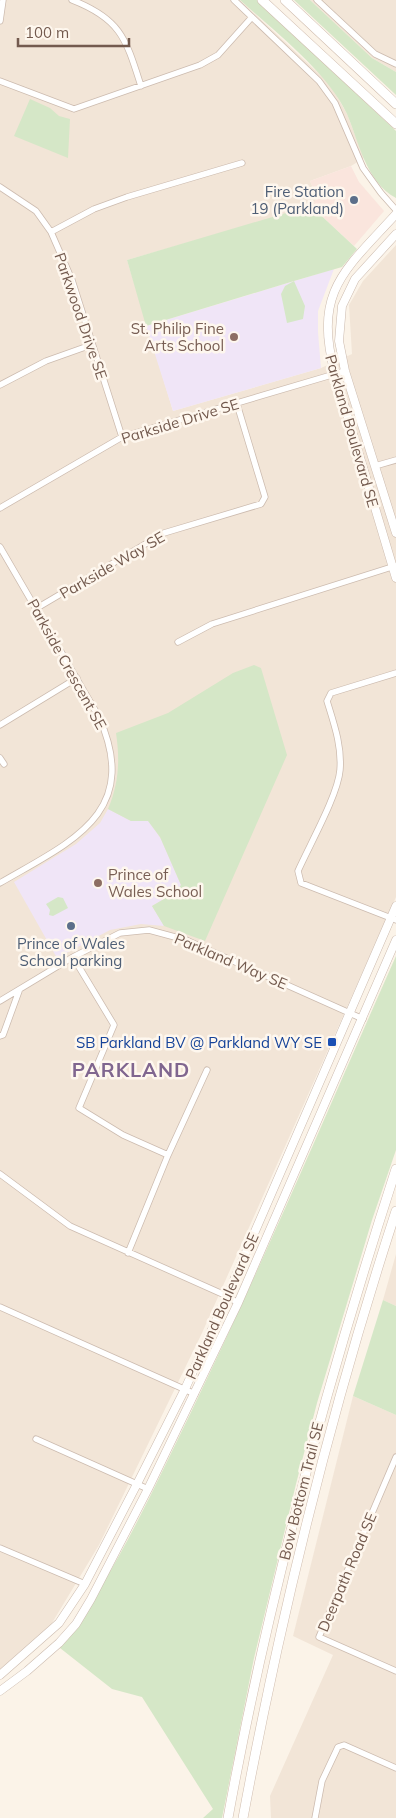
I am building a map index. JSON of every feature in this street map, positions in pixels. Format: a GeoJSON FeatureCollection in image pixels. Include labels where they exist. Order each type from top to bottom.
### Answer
{"type":"FeatureCollection","features":[{"type":"Feature","properties":{"kind":"main road"},"geometry":{"type":"LineString","coordinates":[[262,0],[396,124]]}},
{"type":"Feature","properties":{"kind":"main road"},"geometry":{"type":"LineString","coordinates":[[285,0],[396,104]]}},
{"type":"Feature","properties":{"kind":"main road","name":"Bow Bottom Trail SE"},"geometry":{"type":"LineString","coordinates":[[228,1818],[247,1718],[304,1473],[359,1282],[396,1169]]}},
{"type":"Feature","properties":{"kind":"main road","name":"Bow Bottom Trail SE"},"geometry":{"type":"LineString","coordinates":[[243,1818],[277,1648],[314,1489],[396,1211]]}},
{"type":"Feature","properties":{"kind":"street"},"geometry":{"type":"LineString","coordinates":[[0,21],[3,0]]}},
{"type":"Feature","properties":{"kind":"street"},"geometry":{"type":"LineString","coordinates":[[72,0],[96,9],[112,22],[130,52],[141,86]]}},
{"type":"Feature","properties":{"kind":"street"},"geometry":{"type":"LineString","coordinates":[[234,0],[319,81],[335,103],[363,168],[396,210]]}},
{"type":"Feature","properties":{"kind":"street"},"geometry":{"type":"LineString","coordinates":[[317,0],[375,54],[395,63]]}},
{"type":"Feature","properties":{"kind":"street"},"geometry":{"type":"LineString","coordinates":[[0,82],[74,109],[200,65],[218,55],[252,17]]}},
{"type":"Feature","properties":{"kind":"street"},"geometry":{"type":"LineString","coordinates":[[51,232],[94,209],[127,197],[242,163]]}},
{"type":"Feature","properties":{"kind":"street","name":"Parkwood Drive SE"},"geometry":{"type":"LineString","coordinates":[[0,187],[36,211],[51,232],[72,280],[91,345],[122,437]]}},
{"type":"Feature","properties":{"kind":"street","name":"Parkland Boulevard SE"},"geometry":{"type":"LineString","coordinates":[[396,214],[343,274],[332,294],[326,321],[327,348],[334,374],[394,566],[396,578]]}},
{"type":"Feature","properties":{"kind":"street","name":"Parkland Boulevard SE"},"geometry":{"type":"LineString","coordinates":[[396,234],[355,279],[342,306],[339,341],[345,371],[396,533]]}},
{"type":"Feature","properties":{"kind":"street"},"geometry":{"type":"LineString","coordinates":[[326,321],[340,323]]}},
{"type":"Feature","properties":{"kind":"street"},"geometry":{"type":"LineString","coordinates":[[0,385],[46,361],[91,345]]}},
{"type":"Feature","properties":{"kind":"street","name":"Parkside Drive SE"},"geometry":{"type":"LineString","coordinates":[[0,508],[122,437],[345,371]]}},
{"type":"Feature","properties":{"kind":"street","name":"Parkside Way SE"},"geometry":{"type":"LineString","coordinates":[[37,608],[164,533],[261,504],[265,497],[237,404]]}},
{"type":"Feature","properties":{"kind":"street"},"geometry":{"type":"LineString","coordinates":[[375,466],[396,460]]}},
{"type":"Feature","properties":{"kind":"street","name":"Parkside Crescent SE"},"geometry":{"type":"LineString","coordinates":[[0,547],[99,717],[110,746],[112,773],[103,806],[93,822],[76,839],[0,883]]}},
{"type":"Feature","properties":{"kind":"street"},"geometry":{"type":"LineString","coordinates":[[178,642],[212,624],[394,566]]}},
{"type":"Feature","properties":{"kind":"street"},"geometry":{"type":"LineString","coordinates":[[393,919],[301,883],[298,871],[335,790],[340,771],[339,740],[328,701],[331,693],[396,673]]}},
{"type":"Feature","properties":{"kind":"street"},"geometry":{"type":"LineString","coordinates":[[0,725],[77,678]]}},
{"type":"Feature","properties":{"kind":"street"},"geometry":{"type":"LineString","coordinates":[[0,758],[4,764]]}},
{"type":"Feature","properties":{"kind":"street","name":"Parkland Boulevard SE"},"geometry":{"type":"LineString","coordinates":[[0,1675],[16,1664],[59,1623],[85,1584],[137,1484],[185,1389],[227,1296],[349,1012],[393,919],[396,906]]}},
{"type":"Feature","properties":{"kind":"street","name":"Parkland Way SE"},"geometry":{"type":"LineString","coordinates":[[0,1002],[73,956],[120,933],[160,932],[186,940],[362,1019]]}},
{"type":"Feature","properties":{"kind":"street","name":"Parkland Boulevard SE"},"geometry":{"type":"LineString","coordinates":[[0,1691],[40,1661],[76,1624],[91,1599],[148,1489],[238,1303],[396,940]]}},
{"type":"Feature","properties":{"kind":"street"},"geometry":{"type":"LineString","coordinates":[[73,956],[114,1025],[79,1108],[123,1135],[168,1155]]}},
{"type":"Feature","properties":{"kind":"street"},"geometry":{"type":"LineString","coordinates":[[0,1036],[3,1035],[19,990]]}},
{"type":"Feature","properties":{"kind":"street"},"geometry":{"type":"LineString","coordinates":[[128,1253],[168,1155],[207,1070]]}},
{"type":"Feature","properties":{"kind":"street"},"geometry":{"type":"LineString","coordinates":[[0,1174],[70,1226],[227,1296],[238,1303]]}},
{"type":"Feature","properties":{"kind":"street"},"geometry":{"type":"LineString","coordinates":[[0,1307],[195,1394]]}},
{"type":"Feature","properties":{"kind":"street"},"geometry":{"type":"LineString","coordinates":[[36,1439],[148,1489]]}},
{"type":"Feature","properties":{"kind":"street","name":"Deerpath Road SE"},"geometry":{"type":"LineString","coordinates":[[396,1457],[319,1637],[396,1671]]}},
{"type":"Feature","properties":{"kind":"street"},"geometry":{"type":"LineString","coordinates":[[0,1548],[85,1584]]}},
{"type":"Feature","properties":{"kind":"street"},"geometry":{"type":"LineString","coordinates":[[316,1818],[322,1781],[338,1747],[344,1745],[396,1768]]}},
{"type":"Feature","properties":{"kind":"shaded area"},"geometry":{"type":"Polygon","coordinates":[[[0,0],[240,0],[330,84],[347,114],[364,158],[351,166],[310,181],[317,197],[312,207],[127,260],[173,411],[321,368],[352,354],[349,305],[363,281],[396,245],[396,897],[202,1333],[99,1545],[52,1623],[13,1663],[0,1671],[0,0]]]}},
{"type":"Feature","properties":{"kind":"shaded area"},"geometry":{"type":"Polygon","coordinates":[[[310,0],[396,0],[396,72],[372,58],[310,0]]]}},
{"type":"Feature","properties":{"kind":"shaded area"},"geometry":{"type":"Polygon","coordinates":[[[351,166],[359,182],[384,211],[354,246],[312,207],[317,197],[310,181],[351,166]]]}},
{"type":"Feature","properties":{"kind":"shaded area","name":"St. Philip Fine Arts School"},"geometry":{"type":"Polygon","coordinates":[[[334,269],[318,311],[321,368],[173,411],[146,326],[334,269]]]}},
{"type":"Feature","properties":{"kind":"shaded area","name":"Prince of Wales School"},"geometry":{"type":"Polygon","coordinates":[[[108,809],[131,821],[148,820],[161,839],[181,885],[176,892],[152,906],[164,926],[141,924],[110,930],[57,958],[14,882],[76,844],[100,823],[108,809]]]}},
{"type":"Feature","properties":{"kind":"shaded area"},"geometry":{"type":"Polygon","coordinates":[[[396,1254],[396,1306],[383,1300],[396,1254]]]}},
{"type":"Feature","properties":{"kind":"shaded area"},"geometry":{"type":"Polygon","coordinates":[[[353,1396],[396,1415],[396,1818],[271,1818],[270,1796],[333,1655],[293,1636],[353,1396]]]}},
{"type":"Feature","properties":{"kind":"green space"},"geometry":{"type":"Polygon","coordinates":[[[240,0],[257,0],[396,131],[396,198],[377,182],[370,172],[347,114],[327,83],[314,67],[240,0]]]}},
{"type":"Feature","properties":{"kind":"green space"},"geometry":{"type":"Polygon","coordinates":[[[294,0],[310,0],[372,58],[396,72],[396,95],[294,0]]]}},
{"type":"Feature","properties":{"kind":"green space"},"geometry":{"type":"Polygon","coordinates":[[[30,99],[50,108],[59,116],[70,119],[68,158],[14,136],[30,99]]]}},
{"type":"Feature","properties":{"kind":"green space"},"geometry":{"type":"Polygon","coordinates":[[[306,207],[312,207],[357,249],[342,267],[146,326],[127,260],[306,207]]]}},
{"type":"Feature","properties":{"kind":"green space"},"geometry":{"type":"Polygon","coordinates":[[[294,281],[305,306],[303,319],[287,323],[281,294],[285,286],[294,281]]]}},
{"type":"Feature","properties":{"kind":"green space"},"geometry":{"type":"Polygon","coordinates":[[[254,665],[261,668],[287,755],[205,941],[164,926],[152,906],[176,892],[181,885],[160,837],[148,821],[131,821],[108,809],[118,771],[116,733],[168,713],[233,673],[254,665]]]}},
{"type":"Feature","properties":{"kind":"green space"},"geometry":{"type":"Polygon","coordinates":[[[58,897],[63,898],[68,908],[53,916],[49,915],[50,910],[46,904],[58,897]]]}},
{"type":"Feature","properties":{"kind":"green space"},"geometry":{"type":"Polygon","coordinates":[[[396,956],[396,1150],[372,1220],[317,1403],[254,1658],[222,1818],[203,1818],[213,1809],[142,1697],[112,1689],[60,1648],[116,1562],[163,1470],[246,1296],[396,956]]]}},
{"type":"Feature","properties":{"kind":"green space"},"geometry":{"type":"Polygon","coordinates":[[[383,1300],[396,1306],[396,1415],[353,1396],[383,1300]]]}},
{"type":"Feature","properties":{"kind":"place","name":"Fire Station 19 (Parkland)"},"geometry":{"type":"Point","coordinates":[354,200]}},
{"type":"Feature","properties":{"kind":"place","name":"St. Philip Fine Arts School"},"geometry":{"type":"Point","coordinates":[234,337]}},
{"type":"Feature","properties":{"kind":"place","name":"Prince of Wales School"},"geometry":{"type":"Point","coordinates":[98,883]}},
{"type":"Feature","properties":{"kind":"place","name":"Prince of Wales School parking"},"geometry":{"type":"Point","coordinates":[71,926]}},
{"type":"Feature","properties":{"kind":"place","name":"SB Parkland BV @ Parkland WY SE"},"geometry":{"type":"Point","coordinates":[332,1042]}},
{"type":"Feature","properties":{"kind":"district","name":"PARKLAND"},"geometry":{"type":"Point","coordinates":[131,1069]}}]}
